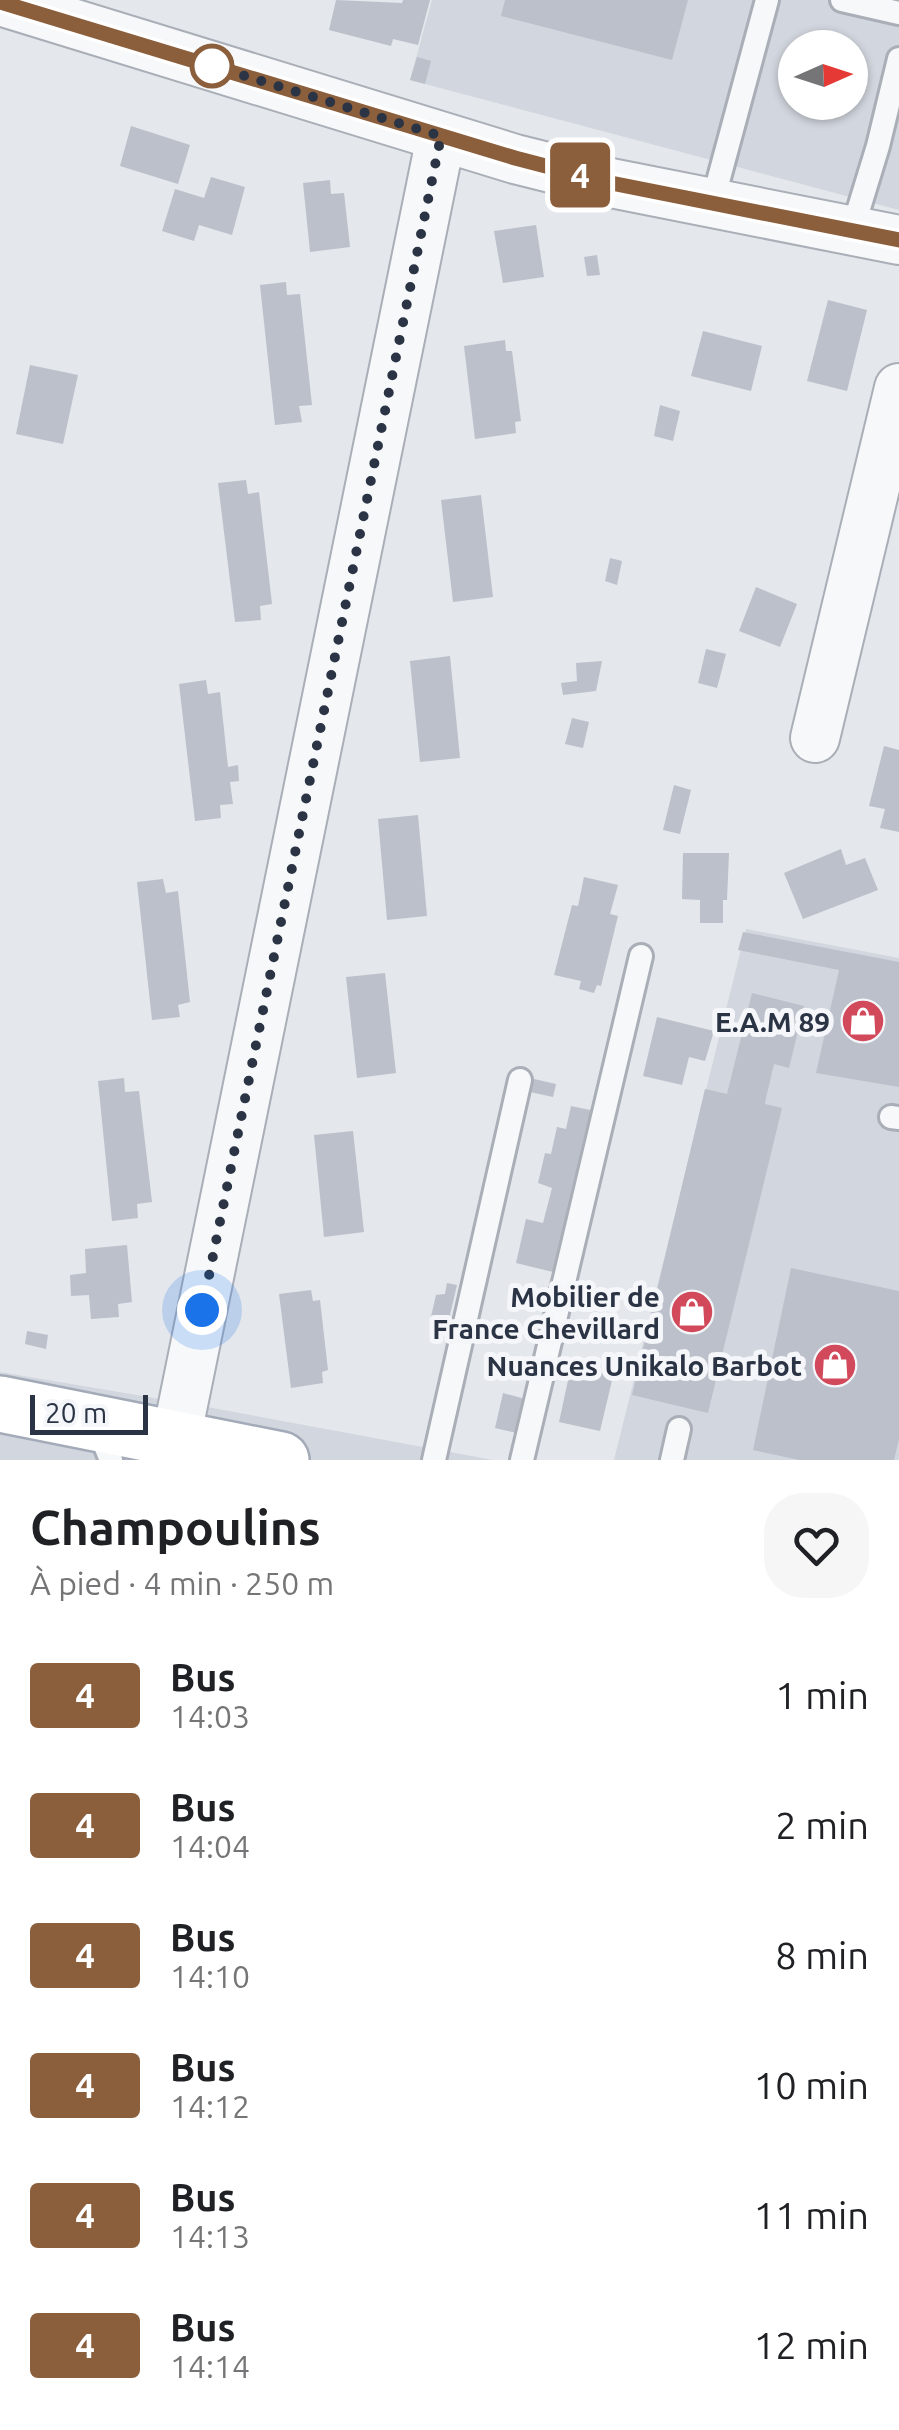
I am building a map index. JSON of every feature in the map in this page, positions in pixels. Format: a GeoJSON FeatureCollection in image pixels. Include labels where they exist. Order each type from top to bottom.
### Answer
{"type":"FeatureCollection","features":[{"type":"Feature","properties":{"kind":"main road"},"geometry":{"type":"LineString","coordinates":[[0,1404],[103,1441],[176,1439],[281,1460]]}},
{"type":"Feature","properties":{"kind":"street"},"geometry":{"type":"LineString","coordinates":[[0,2],[441,136],[611,183],[899,240]]}},
{"type":"Feature","properties":{"kind":"street"},"geometry":{"type":"LineString","coordinates":[[176,1439],[441,136]]}},
{"type":"Feature","properties":{"kind":"street"},"geometry":{"type":"LineString","coordinates":[[816,738],[899,388]]}},
{"type":"Feature","properties":{"kind":"lane"},"geometry":{"type":"LineString","coordinates":[[712,204],[767,0]]}},
{"type":"Feature","properties":{"kind":"lane"},"geometry":{"type":"LineString","coordinates":[[842,0],[899,13]]}},
{"type":"Feature","properties":{"kind":"lane"},"geometry":{"type":"LineString","coordinates":[[852,232],[899,59]]}},
{"type":"Feature","properties":{"kind":"lane"},"geometry":{"type":"LineString","coordinates":[[522,1460],[641,956]]}},
{"type":"Feature","properties":{"kind":"lane"},"geometry":{"type":"LineString","coordinates":[[434,1460],[520,1080]]}},
{"type":"Feature","properties":{"kind":"lane"},"geometry":{"type":"LineString","coordinates":[[672,1460],[679,1428]]}},
{"type":"Feature","properties":{"kind":"shaded area"},"geometry":{"type":"Polygon","coordinates":[[[432,0],[899,0],[899,210],[410,80],[432,0]]]}},
{"type":"Feature","properties":{"kind":"shaded area"},"geometry":{"type":"Polygon","coordinates":[[[746,929],[899,958],[899,1460],[614,1460],[746,929]]]}},
{"type":"Feature","properties":{"kind":"shaded area"},"geometry":{"type":"Polygon","coordinates":[[[0,1372],[202,1406],[493,1460],[0,1460],[0,1372]]]}},
{"type":"Feature","properties":{"kind":"building"},"geometry":{"type":"Polygon","coordinates":[[[336,0],[430,0],[418,45],[393,39],[391,46],[329,30],[336,0]]]}},
{"type":"Feature","properties":{"kind":"building"},"geometry":{"type":"Polygon","coordinates":[[[505,0],[688,0],[672,60],[501,16],[505,0]]]}},
{"type":"Feature","properties":{"kind":"building"},"geometry":{"type":"Polygon","coordinates":[[[417,57],[431,61],[425,84],[410,80],[417,57]]]}},
{"type":"Feature","properties":{"kind":"building"},"geometry":{"type":"Polygon","coordinates":[[[131,126],[190,145],[178,184],[120,166],[131,126]]]}},
{"type":"Feature","properties":{"kind":"building"},"geometry":{"type":"Polygon","coordinates":[[[211,177],[245,187],[232,235],[199,225],[194,241],[162,231],[175,189],[204,198],[211,177]]]}},
{"type":"Feature","properties":{"kind":"building"},"geometry":{"type":"Polygon","coordinates":[[[330,180],[331,194],[344,193],[350,247],[310,252],[303,183],[330,180]]]}},
{"type":"Feature","properties":{"kind":"building"},"geometry":{"type":"Polygon","coordinates":[[[536,225],[544,277],[503,283],[494,231],[536,225]]]}},
{"type":"Feature","properties":{"kind":"building"},"geometry":{"type":"Polygon","coordinates":[[[597,255],[600,275],[587,276],[584,257],[597,255]]]}},
{"type":"Feature","properties":{"kind":"building"},"geometry":{"type":"Polygon","coordinates":[[[286,282],[287,295],[300,294],[312,405],[299,406],[302,422],[275,425],[260,285],[286,282]]]}},
{"type":"Feature","properties":{"kind":"building"},"geometry":{"type":"Polygon","coordinates":[[[828,300],[867,310],[847,391],[807,381],[828,300]]]}},
{"type":"Feature","properties":{"kind":"building"},"geometry":{"type":"Polygon","coordinates":[[[703,331],[762,346],[751,391],[691,376],[703,331]]]}},
{"type":"Feature","properties":{"kind":"building"},"geometry":{"type":"Polygon","coordinates":[[[505,340],[506,351],[512,351],[521,421],[515,422],[516,433],[475,439],[464,346],[505,340]]]}},
{"type":"Feature","properties":{"kind":"building"},"geometry":{"type":"Polygon","coordinates":[[[30,365],[78,375],[63,444],[16,434],[30,365]]]}},
{"type":"Feature","properties":{"kind":"building"},"geometry":{"type":"Polygon","coordinates":[[[660,405],[680,411],[673,441],[654,436],[660,405]]]}},
{"type":"Feature","properties":{"kind":"building"},"geometry":{"type":"Polygon","coordinates":[[[246,480],[248,494],[259,492],[272,604],[260,606],[261,620],[235,622],[218,483],[246,480]]]}},
{"type":"Feature","properties":{"kind":"building"},"geometry":{"type":"Polygon","coordinates":[[[481,495],[493,597],[453,602],[441,500],[481,495]]]}},
{"type":"Feature","properties":{"kind":"building"},"geometry":{"type":"Polygon","coordinates":[[[610,558],[622,561],[617,585],[605,581],[610,558]]]}},
{"type":"Feature","properties":{"kind":"building"},"geometry":{"type":"Polygon","coordinates":[[[756,587],[797,604],[780,647],[739,631],[756,587]]]}},
{"type":"Feature","properties":{"kind":"building"},"geometry":{"type":"Polygon","coordinates":[[[706,649],[726,654],[717,688],[698,683],[706,649]]]}},
{"type":"Feature","properties":{"kind":"building"},"geometry":{"type":"Polygon","coordinates":[[[450,656],[460,758],[420,762],[410,661],[450,656]]]}},
{"type":"Feature","properties":{"kind":"building"},"geometry":{"type":"Polygon","coordinates":[[[602,661],[596,691],[563,695],[561,683],[577,681],[576,663],[602,661]]]}},
{"type":"Feature","properties":{"kind":"building"},"geometry":{"type":"Polygon","coordinates":[[[206,680],[208,694],[220,692],[228,767],[238,765],[239,781],[230,782],[233,804],[220,805],[221,818],[195,821],[179,684],[206,680]]]}},
{"type":"Feature","properties":{"kind":"building"},"geometry":{"type":"Polygon","coordinates":[[[572,718],[589,722],[583,748],[565,744],[572,718]]]}},
{"type":"Feature","properties":{"kind":"building"},"geometry":{"type":"Polygon","coordinates":[[[884,746],[899,750],[899,832],[880,828],[885,809],[869,806],[884,746]]]}},
{"type":"Feature","properties":{"kind":"building"},"geometry":{"type":"Polygon","coordinates":[[[674,785],[691,790],[680,834],[663,830],[674,785]]]}},
{"type":"Feature","properties":{"kind":"building"},"geometry":{"type":"Polygon","coordinates":[[[418,815],[427,916],[387,920],[378,819],[418,815]]]}},
{"type":"Feature","properties":{"kind":"building"},"geometry":{"type":"Polygon","coordinates":[[[841,849],[846,865],[865,858],[878,890],[803,919],[784,873],[841,849]]]}},
{"type":"Feature","properties":{"kind":"building"},"geometry":{"type":"Polygon","coordinates":[[[683,853],[729,853],[723,923],[700,923],[700,900],[682,899],[683,853]]]}},
{"type":"Feature","properties":{"kind":"building"},"geometry":{"type":"Polygon","coordinates":[[[584,877],[618,885],[610,914],[618,916],[601,986],[597,985],[594,993],[579,989],[581,981],[554,975],[572,905],[578,906],[584,877]]]}},
{"type":"Feature","properties":{"kind":"building"},"geometry":{"type":"Polygon","coordinates":[[[163,879],[166,893],[178,891],[190,1002],[178,1005],[180,1017],[152,1020],[137,882],[163,879]]]}},
{"type":"Feature","properties":{"kind":"building","name":"E.A.M 89"},"geometry":{"type":"Polygon","coordinates":[[[743,932],[899,962],[899,1087],[816,1073],[839,970],[738,950],[743,932]]]}},
{"type":"Feature","properties":{"kind":"building"},"geometry":{"type":"Polygon","coordinates":[[[385,973],[396,1073],[357,1078],[346,977],[385,973]]]}},
{"type":"Feature","properties":{"kind":"building","name":"Mobilier de France Chevillard"},"geometry":{"type":"Polygon","coordinates":[[[752,993],[804,1006],[789,1068],[774,1064],[765,1104],[782,1108],[708,1413],[632,1395],[705,1089],[727,1094],[752,993]]]}},
{"type":"Feature","properties":{"kind":"building"},"geometry":{"type":"Polygon","coordinates":[[[657,1017],[714,1031],[705,1061],[689,1057],[682,1085],[643,1076],[657,1017]]]}},
{"type":"Feature","properties":{"kind":"building"},"geometry":{"type":"Polygon","coordinates":[[[124,1078],[125,1092],[139,1091],[152,1202],[137,1204],[138,1218],[112,1221],[98,1081],[124,1078]]]}},
{"type":"Feature","properties":{"kind":"building"},"geometry":{"type":"Polygon","coordinates":[[[534,1079],[556,1084],[553,1097],[530,1092],[534,1079]]]}},
{"type":"Feature","properties":{"kind":"building"},"geometry":{"type":"Polygon","coordinates":[[[571,1106],[595,1111],[557,1273],[516,1263],[526,1219],[543,1223],[552,1188],[538,1183],[545,1153],[551,1154],[557,1127],[566,1129],[571,1106]]]}},
{"type":"Feature","properties":{"kind":"building"},"geometry":{"type":"Polygon","coordinates":[[[353,1131],[364,1232],[324,1237],[314,1135],[353,1131]]]}},
{"type":"Feature","properties":{"kind":"building"},"geometry":{"type":"Polygon","coordinates":[[[127,1245],[132,1302],[118,1304],[119,1317],[91,1319],[89,1295],[71,1296],[70,1275],[86,1273],[85,1249],[127,1245]]]}},
{"type":"Feature","properties":{"kind":"building","name":"Nuances Unikalo Barbot"},"geometry":{"type":"Polygon","coordinates":[[[791,1268],[899,1291],[899,1439],[894,1460],[799,1460],[753,1450],[791,1268]]]}},
{"type":"Feature","properties":{"kind":"building"},"geometry":{"type":"Polygon","coordinates":[[[447,1283],[457,1285],[449,1319],[430,1321],[436,1295],[445,1294],[447,1283]]]}},
{"type":"Feature","properties":{"kind":"building"},"geometry":{"type":"Polygon","coordinates":[[[311,1290],[313,1301],[320,1300],[328,1370],[322,1372],[323,1383],[291,1388],[279,1294],[311,1290]]]}},
{"type":"Feature","properties":{"kind":"building"},"geometry":{"type":"Polygon","coordinates":[[[27,1331],[48,1335],[46,1349],[25,1344],[27,1331]]]}},
{"type":"Feature","properties":{"kind":"building"},"geometry":{"type":"Polygon","coordinates":[[[572,1362],[614,1372],[600,1431],[559,1422],[572,1362]]]}},
{"type":"Feature","properties":{"kind":"building"},"geometry":{"type":"Polygon","coordinates":[[[503,1393],[525,1399],[517,1433],[495,1428],[503,1393]]]}},
{"type":"Feature","properties":{"kind":"bus line","name":"4"},"geometry":{"type":"LineString","coordinates":[[0,2],[515,158],[611,183],[899,240]]}},
{"type":"Feature","properties":{"kind":"place","name":"E.A.M 89"},"geometry":{"type":"Point","coordinates":[863,1021]}},
{"type":"Feature","properties":{"kind":"place","name":"Mobilier de France Chevillard"},"geometry":{"type":"Point","coordinates":[692,1312]}},
{"type":"Feature","properties":{"kind":"place","name":"Nuances Unikalo Barbot"},"geometry":{"type":"Point","coordinates":[835,1365]}},
{"type":"Feature","properties":{"kind":"route"},"geometry":{"type":"LineString","coordinates":[[202,1310],[441,136],[212,66]]}}]}
